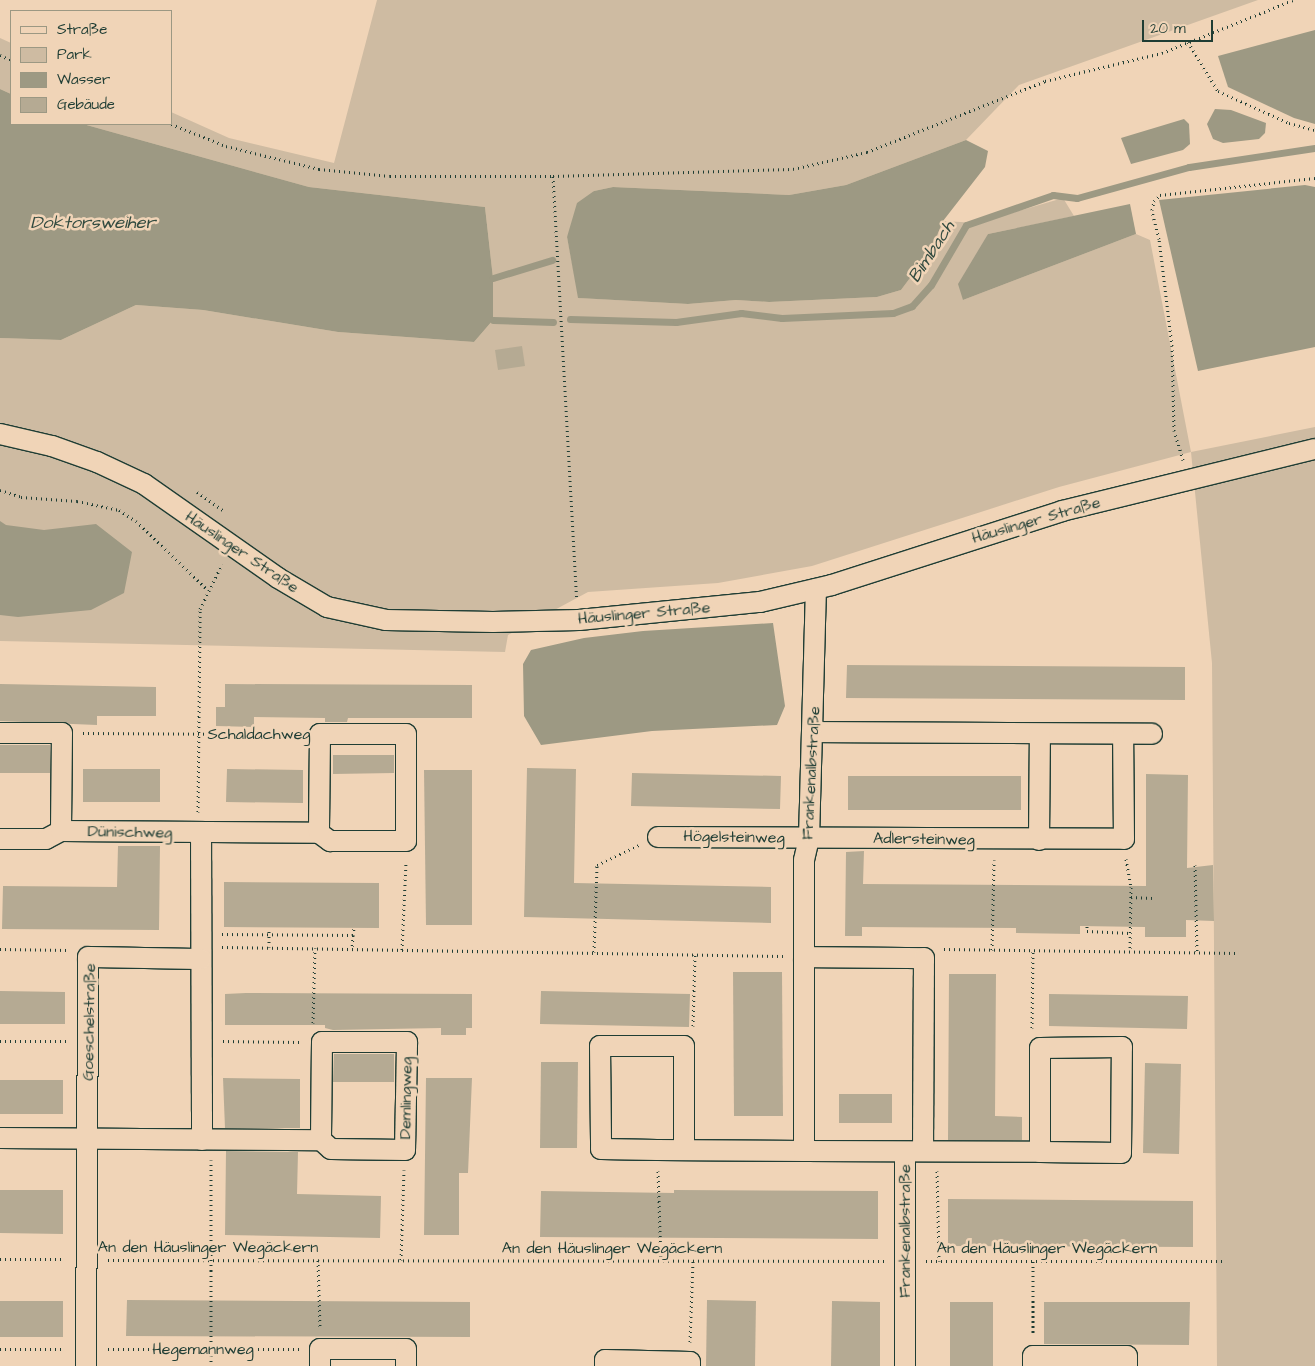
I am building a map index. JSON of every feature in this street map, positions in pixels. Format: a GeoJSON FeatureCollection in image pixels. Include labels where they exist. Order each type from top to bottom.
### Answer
{"type":"FeatureCollection","features":[{"type":"Feature","properties":{"kind":"street","name":"Häuslinger Straße"},"geometry":{"type":"LineString","coordinates":[[0,434],[52,446],[136,480],[278,578],[327,607],[386,620],[579,620],[760,602],[816,589],[1062,511],[1188,466],[1315,449]]}},
{"type":"Feature","properties":{"kind":"street","name":"Frankenalbstraße"},"geometry":{"type":"LineString","coordinates":[[816,589],[814,732],[809,838],[804,860],[804,1151],[921,1152]]}},
{"type":"Feature","properties":{"kind":"street"},"geometry":{"type":"LineString","coordinates":[[814,732],[1152,734]]}},
{"type":"Feature","properties":{"kind":"street"},"geometry":{"type":"LineString","coordinates":[[0,733],[62,734],[61,831]]}},
{"type":"Feature","properties":{"kind":"street","name":"Schaldachweg"},"geometry":{"type":"LineString","coordinates":[[319,833],[320,734],[406,734],[406,841]]}},
{"type":"Feature","properties":{"kind":"street"},"geometry":{"type":"LineString","coordinates":[[1039,840],[1040,734]]}},
{"type":"Feature","properties":{"kind":"street","name":"Adlersteinweg"},"geometry":{"type":"LineString","coordinates":[[809,838],[1124,839],[1123,734]]}},
{"type":"Feature","properties":{"kind":"street","name":"Dünischweg"},"geometry":{"type":"LineString","coordinates":[[0,838],[46,839],[61,831],[200,833]]}},
{"type":"Feature","properties":{"kind":"street"},"geometry":{"type":"LineString","coordinates":[[0,1138],[207,1140],[202,1041],[200,833],[319,833],[330,841],[406,841]]}},
{"type":"Feature","properties":{"kind":"street","name":"Högelsteinweg"},"geometry":{"type":"LineString","coordinates":[[658,837],[809,838]]}},
{"type":"Feature","properties":{"kind":"street","name":"Goeschelstraße"},"geometry":{"type":"LineString","coordinates":[[86,1358],[88,957],[201,946]]}},
{"type":"Feature","properties":{"kind":"street"},"geometry":{"type":"LineString","coordinates":[[804,957],[924,958]]}},
{"type":"Feature","properties":{"kind":"street","name":"Frankenalbstraße"},"geometry":{"type":"LineString","coordinates":[[906,1366],[903,1261],[921,1152],[924,958]]}},
{"type":"Feature","properties":{"kind":"street"},"geometry":{"type":"LineString","coordinates":[[318,1042],[321,1140]]}},
{"type":"Feature","properties":{"kind":"street","name":"Demlingweg"},"geometry":{"type":"LineString","coordinates":[[207,1140],[321,1140],[331,1149],[405,1150],[407,1042],[318,1042]]}},
{"type":"Feature","properties":{"kind":"street"},"geometry":{"type":"LineString","coordinates":[[684,1150],[684,1046],[600,1046],[601,1149],[657,1150],[804,1151]]}},
{"type":"Feature","properties":{"kind":"street"},"geometry":{"type":"LineString","coordinates":[[921,1152],[1040,1152],[1121,1152],[1122,1047],[1040,1048],[1040,1152]]}},
{"type":"Feature","properties":{"kind":"street"},"geometry":{"type":"LineString","coordinates":[[320,1358],[406,1349],[406,1366]]}},
{"type":"Feature","properties":{"kind":"street"},"geometry":{"type":"LineString","coordinates":[[1033,1361],[1127,1356],[1127,1366]]}},
{"type":"Feature","properties":{"kind":"street"},"geometry":{"type":"LineString","coordinates":[[605,1366],[605,1360],[690,1364]]}},
{"type":"Feature","properties":{"kind":"path"},"geometry":{"type":"LineString","coordinates":[[172,124],[226,146],[319,169],[390,176],[553,176],[793,169],[868,152],[1045,81],[1162,53],[1293,0]]}},
{"type":"Feature","properties":{"kind":"path"},"geometry":{"type":"LineString","coordinates":[[1188,42],[1218,91],[1289,124],[1315,130]]}},
{"type":"Feature","properties":{"kind":"path"},"geometry":{"type":"LineString","coordinates":[[553,176],[579,620]]}},
{"type":"Feature","properties":{"kind":"path"},"geometry":{"type":"LineString","coordinates":[[1188,466],[1174,431],[1172,346],[1159,239],[1152,210],[1154,202],[1160,195],[1315,178]]}},
{"type":"Feature","properties":{"kind":"path"},"geometry":{"type":"LineString","coordinates":[[1175,462],[1188,466]]}},
{"type":"Feature","properties":{"kind":"path"},"geometry":{"type":"LineString","coordinates":[[188,486],[231,516]]}},
{"type":"Feature","properties":{"kind":"path"},"geometry":{"type":"LineString","coordinates":[[0,490],[21,497],[77,501],[119,510],[136,521],[207,590]]}},
{"type":"Feature","properties":{"kind":"path"},"geometry":{"type":"LineString","coordinates":[[200,833],[198,734],[200,609],[207,590],[233,546]]}},
{"type":"Feature","properties":{"kind":"path"},"geometry":{"type":"LineString","coordinates":[[568,600],[587,599]]}},
{"type":"Feature","properties":{"kind":"path"},"geometry":{"type":"LineString","coordinates":[[62,734],[198,734]]}},
{"type":"Feature","properties":{"kind":"path","name":"Schaldachweg"},"geometry":{"type":"LineString","coordinates":[[198,734],[320,734]]}},
{"type":"Feature","properties":{"kind":"path"},"geometry":{"type":"LineString","coordinates":[[594,952],[597,864],[658,837]]}},
{"type":"Feature","properties":{"kind":"path"},"geometry":{"type":"LineString","coordinates":[[402,950],[406,841]]}},
{"type":"Feature","properties":{"kind":"path"},"geometry":{"type":"LineString","coordinates":[[992,950],[994,866]]}},
{"type":"Feature","properties":{"kind":"path"},"geometry":{"type":"LineString","coordinates":[[1195,866],[1197,953]]}},
{"type":"Feature","properties":{"kind":"path"},"geometry":{"type":"LineString","coordinates":[[1128,869],[1131,897],[1130,951]]}},
{"type":"Feature","properties":{"kind":"path"},"geometry":{"type":"LineString","coordinates":[[1131,897],[1152,898]]}},
{"type":"Feature","properties":{"kind":"path"},"geometry":{"type":"LineString","coordinates":[[1088,926],[1087,931],[1130,932]]}},
{"type":"Feature","properties":{"kind":"path"},"geometry":{"type":"LineString","coordinates":[[269,928],[269,947]]}},
{"type":"Feature","properties":{"kind":"path"},"geometry":{"type":"LineString","coordinates":[[352,949],[354,928]]}},
{"type":"Feature","properties":{"kind":"path"},"geometry":{"type":"LineString","coordinates":[[201,946],[270,935],[353,936]]}},
{"type":"Feature","properties":{"kind":"path"},"geometry":{"type":"LineString","coordinates":[[201,946],[695,953],[804,957]]}},
{"type":"Feature","properties":{"kind":"path"},"geometry":{"type":"LineString","coordinates":[[202,1041],[318,1042],[315,948]]}},
{"type":"Feature","properties":{"kind":"path"},"geometry":{"type":"LineString","coordinates":[[0,949],[74,950],[88,957]]}},
{"type":"Feature","properties":{"kind":"path"},"geometry":{"type":"LineString","coordinates":[[924,958],[936,949],[1237,953]]}},
{"type":"Feature","properties":{"kind":"path"},"geometry":{"type":"LineString","coordinates":[[1033,950],[1032,1029],[1040,1048]]}},
{"type":"Feature","properties":{"kind":"path"},"geometry":{"type":"LineString","coordinates":[[684,1046],[693,1037],[695,953]]}},
{"type":"Feature","properties":{"kind":"path"},"geometry":{"type":"LineString","coordinates":[[0,1041],[87,1042]]}},
{"type":"Feature","properties":{"kind":"path"},"geometry":{"type":"LineString","coordinates":[[207,1140],[211,1366]]}},
{"type":"Feature","properties":{"kind":"path"},"geometry":{"type":"LineString","coordinates":[[401,1260],[405,1150]]}},
{"type":"Feature","properties":{"kind":"path"},"geometry":{"type":"LineString","coordinates":[[657,1150],[661,1260]]}},
{"type":"Feature","properties":{"kind":"path"},"geometry":{"type":"LineString","coordinates":[[921,1152],[939,1261]]}},
{"type":"Feature","properties":{"kind":"path","name":"An den Häuslinger Wegäckern"},"geometry":{"type":"LineString","coordinates":[[0,1259],[1225,1261]]}},
{"type":"Feature","properties":{"kind":"path"},"geometry":{"type":"LineString","coordinates":[[318,1260],[320,1358]]}},
{"type":"Feature","properties":{"kind":"path"},"geometry":{"type":"LineString","coordinates":[[690,1364],[693,1260]]}},
{"type":"Feature","properties":{"kind":"path"},"geometry":{"type":"LineString","coordinates":[[1033,1261],[1033,1361]]}},
{"type":"Feature","properties":{"kind":"path","name":"Hegemannweg"},"geometry":{"type":"LineString","coordinates":[[0,1349],[86,1358],[211,1349],[320,1358]]}},
{"type":"Feature","properties":{"kind":"green space"},"geometry":{"type":"Polygon","coordinates":[[[377,0],[1258,0],[1019,85],[966,140],[846,185],[789,195],[613,187],[594,191],[567,237],[579,298],[688,304],[736,300],[769,302],[877,297],[901,290],[931,250],[943,221],[978,223],[1063,198],[1074,216],[988,234],[963,300],[1136,234],[1150,240],[1191,452],[1059,487],[812,566],[718,583],[588,592],[508,635],[505,652],[0,641],[0,338],[61,340],[136,305],[203,310],[338,332],[474,342],[493,320],[493,278],[485,207],[309,187],[87,125],[172,125],[172,112],[229,138],[334,163],[377,0]]]}},
{"type":"Feature","properties":{"kind":"green space"},"geometry":{"type":"Polygon","coordinates":[[[0,38],[10,43],[10,94],[0,89],[0,38]]]}},
{"type":"Feature","properties":{"kind":"green space"},"geometry":{"type":"Polygon","coordinates":[[[1315,427],[1315,1366],[1217,1366],[1212,663],[1191,452],[1315,427]]]}},
{"type":"Feature","properties":{"kind":"water"},"geometry":{"type":"Polygon","coordinates":[[[1315,30],[1315,124],[1294,118],[1228,87],[1218,56],[1315,30]]]}},
{"type":"Feature","properties":{"kind":"water","name":"Doktorsweiher"},"geometry":{"type":"Polygon","coordinates":[[[0,89],[10,94],[10,125],[87,125],[309,187],[485,207],[493,278],[493,320],[474,342],[338,332],[203,310],[136,305],[61,340],[0,338],[0,89]]]}},
{"type":"Feature","properties":{"kind":"water"},"geometry":{"type":"Polygon","coordinates":[[[1215,109],[1231,110],[1266,123],[1265,133],[1259,139],[1223,143],[1213,139],[1207,124],[1215,109]]]}},
{"type":"Feature","properties":{"kind":"water"},"geometry":{"type":"Polygon","coordinates":[[[1184,119],[1189,124],[1190,144],[1183,150],[1131,164],[1121,138],[1184,119]]]}},
{"type":"Feature","properties":{"kind":"water"},"geometry":{"type":"Polygon","coordinates":[[[966,140],[988,151],[985,167],[943,221],[931,250],[901,290],[877,297],[769,302],[736,300],[688,304],[578,298],[567,237],[577,203],[594,191],[613,187],[789,195],[846,185],[966,140]]]}},
{"type":"Feature","properties":{"kind":"water"},"geometry":{"type":"Polygon","coordinates":[[[1305,185],[1315,187],[1315,347],[1198,371],[1159,200],[1305,185]]]}},
{"type":"Feature","properties":{"kind":"water"},"geometry":{"type":"Polygon","coordinates":[[[1130,204],[1136,234],[963,300],[958,284],[988,234],[1130,204]]]}},
{"type":"Feature","properties":{"kind":"water"},"geometry":{"type":"Polygon","coordinates":[[[0,521],[6,525],[44,530],[96,524],[132,552],[124,593],[91,610],[18,617],[0,615],[0,521]]]}},
{"type":"Feature","properties":{"kind":"water"},"geometry":{"type":"Polygon","coordinates":[[[773,623],[785,706],[777,725],[652,731],[541,745],[524,716],[523,664],[531,650],[584,638],[643,631],[773,623]]]}},
{"type":"Feature","properties":{"kind":"building"},"geometry":{"type":"Polygon","coordinates":[[[522,346],[525,366],[498,370],[495,350],[522,346]]]}},
{"type":"Feature","properties":{"kind":"building"},"geometry":{"type":"Polygon","coordinates":[[[847,665],[1185,667],[1185,700],[846,698],[847,665]]]}},
{"type":"Feature","properties":{"kind":"building"},"geometry":{"type":"Polygon","coordinates":[[[0,684],[156,687],[156,716],[97,716],[97,725],[0,721],[0,684]]]}},
{"type":"Feature","properties":{"kind":"building"},"geometry":{"type":"Polygon","coordinates":[[[225,684],[472,685],[472,718],[348,718],[347,722],[325,722],[325,718],[254,717],[254,727],[216,726],[216,707],[225,707],[225,684]]]}},
{"type":"Feature","properties":{"kind":"building"},"geometry":{"type":"Polygon","coordinates":[[[0,745],[50,745],[50,773],[0,773],[0,745]]]}},
{"type":"Feature","properties":{"kind":"building"},"geometry":{"type":"Polygon","coordinates":[[[333,755],[394,755],[394,773],[333,774],[333,755]]]}},
{"type":"Feature","properties":{"kind":"building"},"geometry":{"type":"Polygon","coordinates":[[[527,768],[576,769],[574,883],[771,887],[771,923],[524,917],[527,768]]]}},
{"type":"Feature","properties":{"kind":"building"},"geometry":{"type":"Polygon","coordinates":[[[83,769],[160,769],[160,802],[83,802],[83,769]]]}},
{"type":"Feature","properties":{"kind":"building"},"geometry":{"type":"Polygon","coordinates":[[[227,769],[303,770],[303,803],[226,802],[227,769]]]}},
{"type":"Feature","properties":{"kind":"building"},"geometry":{"type":"Polygon","coordinates":[[[424,770],[472,770],[472,925],[426,925],[424,770]]]}},
{"type":"Feature","properties":{"kind":"building"},"geometry":{"type":"Polygon","coordinates":[[[632,773],[781,776],[780,809],[631,806],[632,773]]]}},
{"type":"Feature","properties":{"kind":"building"},"geometry":{"type":"Polygon","coordinates":[[[1146,774],[1188,775],[1187,868],[1213,865],[1214,921],[1186,920],[1186,937],[1145,937],[1145,927],[1080,926],[1080,934],[1016,933],[1016,928],[862,927],[862,936],[845,936],[846,852],[864,851],[863,884],[1146,886],[1146,774]]]}},
{"type":"Feature","properties":{"kind":"building"},"geometry":{"type":"Polygon","coordinates":[[[848,776],[1021,776],[1021,810],[848,810],[848,776]]]}},
{"type":"Feature","properties":{"kind":"building"},"geometry":{"type":"Polygon","coordinates":[[[118,846],[160,846],[159,930],[2,929],[3,886],[117,887],[118,846]]]}},
{"type":"Feature","properties":{"kind":"building"},"geometry":{"type":"Polygon","coordinates":[[[224,882],[379,883],[379,928],[224,927],[224,882]]]}},
{"type":"Feature","properties":{"kind":"building"},"geometry":{"type":"Polygon","coordinates":[[[733,972],[782,972],[783,1116],[734,1116],[733,972]]]}},
{"type":"Feature","properties":{"kind":"building"},"geometry":{"type":"Polygon","coordinates":[[[949,974],[996,974],[995,1116],[1022,1117],[1022,1140],[948,1140],[949,974]]]}},
{"type":"Feature","properties":{"kind":"building"},"geometry":{"type":"Polygon","coordinates":[[[0,991],[65,992],[65,1024],[0,1024],[0,991]]]}},
{"type":"Feature","properties":{"kind":"building"},"geometry":{"type":"Polygon","coordinates":[[[541,991],[690,994],[689,1027],[540,1024],[541,991]]]}},
{"type":"Feature","properties":{"kind":"building"},"geometry":{"type":"Polygon","coordinates":[[[225,994],[472,994],[472,1028],[466,1028],[466,1035],[441,1035],[441,1028],[333,1030],[325,1028],[325,1025],[225,1025],[225,994]]]}},
{"type":"Feature","properties":{"kind":"building"},"geometry":{"type":"Polygon","coordinates":[[[1049,994],[1188,996],[1187,1029],[1049,1026],[1049,994]]]}},
{"type":"Feature","properties":{"kind":"building"},"geometry":{"type":"Polygon","coordinates":[[[334,1054],[394,1054],[394,1082],[333,1082],[334,1054]]]}},
{"type":"Feature","properties":{"kind":"building"},"geometry":{"type":"Polygon","coordinates":[[[541,1062],[578,1062],[577,1148],[540,1148],[541,1062]]]}},
{"type":"Feature","properties":{"kind":"building"},"geometry":{"type":"Polygon","coordinates":[[[1145,1063],[1181,1064],[1179,1154],[1143,1153],[1145,1063]]]}},
{"type":"Feature","properties":{"kind":"building"},"geometry":{"type":"Polygon","coordinates":[[[223,1078],[300,1079],[300,1128],[225,1128],[223,1078]]]}},
{"type":"Feature","properties":{"kind":"building"},"geometry":{"type":"Polygon","coordinates":[[[426,1078],[472,1078],[468,1173],[459,1173],[459,1235],[424,1235],[426,1078]]]}},
{"type":"Feature","properties":{"kind":"building"},"geometry":{"type":"Polygon","coordinates":[[[0,1080],[63,1080],[63,1114],[0,1114],[0,1080]]]}},
{"type":"Feature","properties":{"kind":"building"},"geometry":{"type":"Polygon","coordinates":[[[839,1094],[892,1094],[892,1123],[839,1123],[839,1094]]]}},
{"type":"Feature","properties":{"kind":"building"},"geometry":{"type":"Polygon","coordinates":[[[226,1151],[298,1152],[297,1194],[381,1196],[380,1238],[225,1235],[226,1151]]]}},
{"type":"Feature","properties":{"kind":"building"},"geometry":{"type":"Polygon","coordinates":[[[0,1190],[63,1190],[63,1234],[0,1233],[0,1190]]]}},
{"type":"Feature","properties":{"kind":"building"},"geometry":{"type":"Polygon","coordinates":[[[674,1190],[878,1191],[878,1239],[540,1237],[541,1191],[674,1193],[674,1190]]]}},
{"type":"Feature","properties":{"kind":"building"},"geometry":{"type":"Polygon","coordinates":[[[948,1199],[1193,1201],[1193,1247],[948,1246],[948,1199]]]}},
{"type":"Feature","properties":{"kind":"building"},"geometry":{"type":"Polygon","coordinates":[[[127,1300],[470,1302],[470,1337],[126,1336],[127,1300]]]}},
{"type":"Feature","properties":{"kind":"building"},"geometry":{"type":"Polygon","coordinates":[[[707,1300],[756,1301],[755,1366],[706,1366],[707,1300]]]}},
{"type":"Feature","properties":{"kind":"building"},"geometry":{"type":"Polygon","coordinates":[[[0,1301],[63,1301],[63,1337],[0,1337],[0,1301]]]}},
{"type":"Feature","properties":{"kind":"building"},"geometry":{"type":"Polygon","coordinates":[[[832,1301],[880,1302],[880,1366],[831,1366],[832,1301]]]}},
{"type":"Feature","properties":{"kind":"building"},"geometry":{"type":"Polygon","coordinates":[[[950,1302],[993,1302],[993,1366],[950,1366],[950,1302]]]}},
{"type":"Feature","properties":{"kind":"building"},"geometry":{"type":"Polygon","coordinates":[[[1044,1302],[1190,1302],[1189,1345],[1044,1344],[1044,1302]]]}},
{"type":"Feature","properties":{"kind":"waterway","name":"Bimbach"},"geometry":{"type":"LineString","coordinates":[[570,319],[676,322],[741,313],[782,318],[893,313],[912,306],[931,285],[966,225],[1053,195],[1077,198],[1189,167],[1315,148]]}},
{"type":"Feature","properties":{"kind":"waterway"},"geometry":{"type":"LineString","coordinates":[[493,278],[552,260]]}},
{"type":"Feature","properties":{"kind":"waterway","name":"Bimbach"},"geometry":{"type":"LineString","coordinates":[[493,320],[553,322]]}}]}
